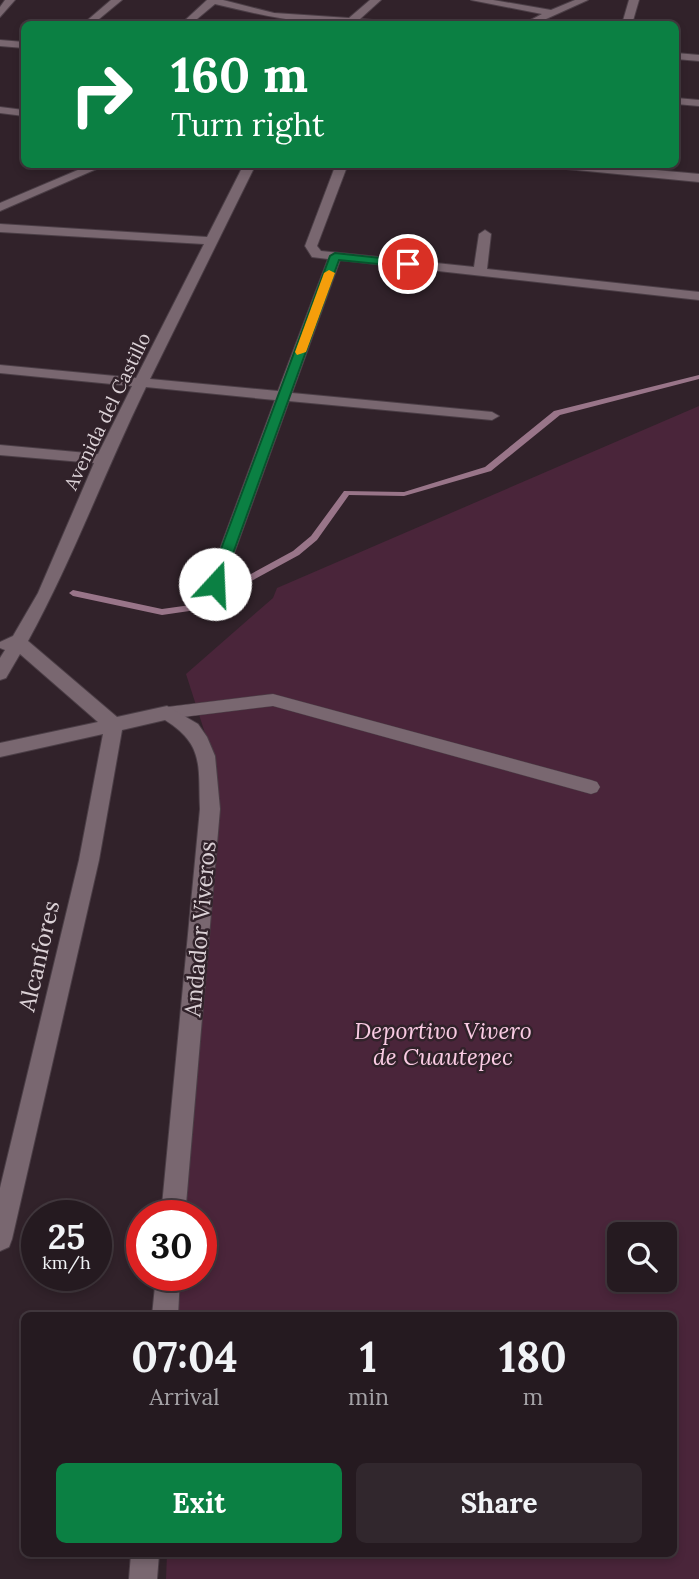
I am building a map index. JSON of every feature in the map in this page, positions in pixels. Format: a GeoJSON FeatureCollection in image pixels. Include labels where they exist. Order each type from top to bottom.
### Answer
{"type":"FeatureCollection","features":[{"type":"Feature","properties":{"kind":"street"},"geometry":{"type":"LineString","coordinates":[[0,14],[10,0]]}},
{"type":"Feature","properties":{"kind":"street"},"geometry":{"type":"LineString","coordinates":[[91,21],[117,0]]}},
{"type":"Feature","properties":{"kind":"street"},"geometry":{"type":"LineString","coordinates":[[189,21],[212,0],[274,16],[338,21]]}},
{"type":"Feature","properties":{"kind":"street"},"geometry":{"type":"LineString","coordinates":[[352,21],[376,0]]}},
{"type":"Feature","properties":{"kind":"street"},"geometry":{"type":"LineString","coordinates":[[476,0],[551,13]]}},
{"type":"Feature","properties":{"kind":"street"},"geometry":{"type":"LineString","coordinates":[[534,21],[583,0]]}},
{"type":"Feature","properties":{"kind":"street"},"geometry":{"type":"LineString","coordinates":[[628,21],[635,0]]}},
{"type":"Feature","properties":{"kind":"street"},"geometry":{"type":"LineString","coordinates":[[0,43],[21,46]]}},
{"type":"Feature","properties":{"kind":"street"},"geometry":{"type":"LineString","coordinates":[[679,56],[699,58]]}},
{"type":"Feature","properties":{"kind":"street"},"geometry":{"type":"LineString","coordinates":[[679,101],[699,103]]}},
{"type":"Feature","properties":{"kind":"street"},"geometry":{"type":"LineString","coordinates":[[0,110],[21,113]]}},
{"type":"Feature","properties":{"kind":"street"},"geometry":{"type":"LineString","coordinates":[[0,207],[93,168]]}},
{"type":"Feature","properties":{"kind":"street","name":"Avenida del Castillo"},"geometry":{"type":"LineString","coordinates":[[0,674],[9,644],[46,593],[103,459],[248,168]]}},
{"type":"Feature","properties":{"kind":"street"},"geometry":{"type":"LineString","coordinates":[[341,168],[312,246],[312,250],[317,254],[699,296]]}},
{"type":"Feature","properties":{"kind":"street"},"geometry":{"type":"LineString","coordinates":[[590,168],[699,178]]}},
{"type":"Feature","properties":{"kind":"street"},"geometry":{"type":"LineString","coordinates":[[0,229],[212,241]]}},
{"type":"Feature","properties":{"kind":"street"},"geometry":{"type":"LineString","coordinates":[[480,272],[485,234]]}},
{"type":"Feature","properties":{"kind":"street"},"geometry":{"type":"LineString","coordinates":[[215,584],[335,256]]}},
{"type":"Feature","properties":{"kind":"street"},"geometry":{"type":"LineString","coordinates":[[0,369],[492,416]]}},
{"type":"Feature","properties":{"kind":"street"},"geometry":{"type":"LineString","coordinates":[[0,450],[103,459]]}},
{"type":"Feature","properties":{"kind":"street"},"geometry":{"type":"LineString","coordinates":[[9,644],[114,725]]}},
{"type":"Feature","properties":{"kind":"street"},"geometry":{"type":"LineString","coordinates":[[0,750],[167,713]]}},
{"type":"Feature","properties":{"kind":"street","name":"Andador Viveros"},"geometry":{"type":"LineString","coordinates":[[167,713],[192,730],[200,740],[207,765],[210,809],[174,1200]]}},
{"type":"Feature","properties":{"kind":"street","name":"Alcanfores"},"geometry":{"type":"LineString","coordinates":[[0,1239],[89,860],[114,725]]}},
{"type":"Feature","properties":{"kind":"street"},"geometry":{"type":"LineString","coordinates":[[165,1312],[167,1291]]}},
{"type":"Feature","properties":{"kind":"street"},"geometry":{"type":"LineString","coordinates":[[143,1579],[145,1557]]}},
{"type":"Feature","properties":{"kind":"lane"},"geometry":{"type":"LineString","coordinates":[[167,713],[273,701],[591,788]]}},
{"type":"Feature","properties":{"kind":"green space","name":"Deportivo Vivero de Cuautepec"},"geometry":{"type":"Polygon","coordinates":[[[699,406],[699,1579],[166,1579],[167,1557],[677,1557],[677,1312],[177,1312],[178,1291],[217,1291],[217,1200],[180,1200],[185,1042],[211,752],[186,674],[273,598],[277,588],[699,406]]]}},
{"type":"Feature","properties":{"kind":"waterway"},"geometry":{"type":"LineString","coordinates":[[73,593],[162,612],[207,606],[241,583],[296,553],[314,538],[347,493],[404,494],[488,469],[557,413],[699,377]]}},
{"type":"Feature","properties":{"kind":"slow traffic"},"geometry":{"type":"LineString","coordinates":[[301,352],[329,273]]}},
{"type":"Feature","properties":{"kind":"route"},"geometry":{"type":"LineString","coordinates":[[215,584],[335,256],[408,264]]}}]}
